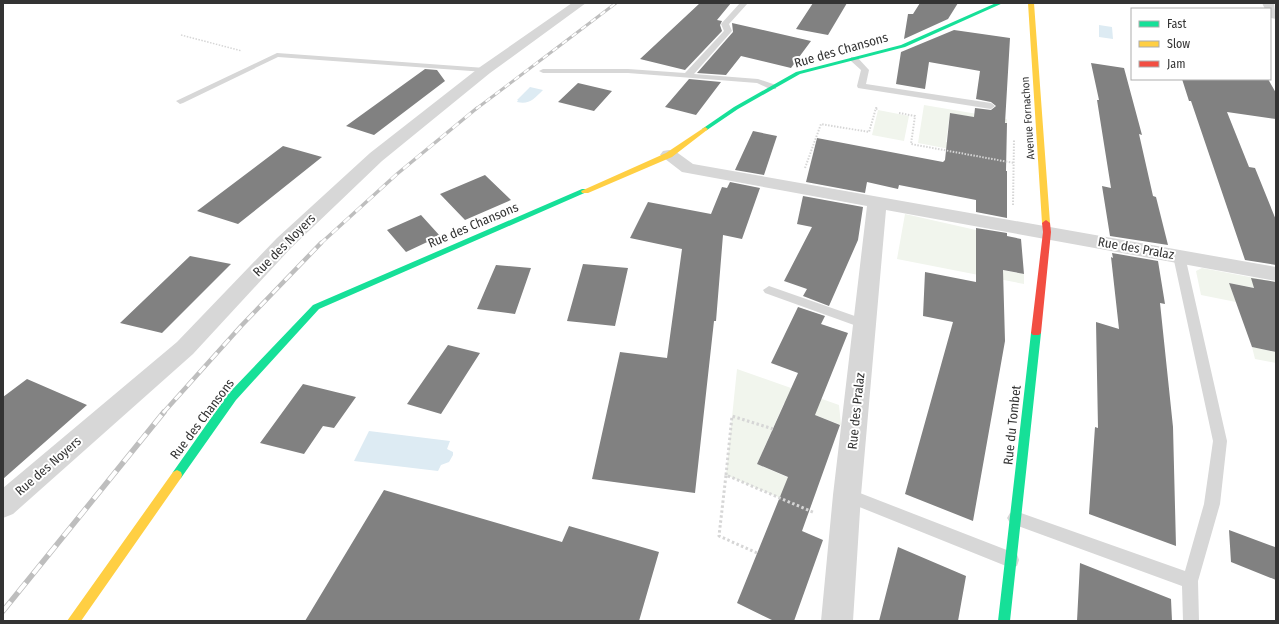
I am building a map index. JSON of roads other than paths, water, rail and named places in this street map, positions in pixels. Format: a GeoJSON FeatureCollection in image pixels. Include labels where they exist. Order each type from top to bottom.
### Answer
{"type":"FeatureCollection","features":[{"type":"Feature","properties":{"kind":"street","name":"Rue des Noyers"},"geometry":{"type":"LineString","coordinates":[[3,505],[185,348],[284,243],[376,157],[485,70],[580,3]]}},
{"type":"Feature","properties":{"kind":"street","name":"Rue des Chansons"},"geometry":{"type":"LineString","coordinates":[[73,621],[232,397],[316,307],[669,155],[736,108],[798,74],[910,43],[1000,3]]}},
{"type":"Feature","properties":{"kind":"street","name":"Avenue Fornachon"},"geometry":{"type":"LineString","coordinates":[[1031,3],[1047,232]]}},
{"type":"Feature","properties":{"kind":"street"},"geometry":{"type":"LineString","coordinates":[[1268,3],[1276,15]]}},
{"type":"Feature","properties":{"kind":"street","name":"Rue des Pralaz"},"geometry":{"type":"LineString","coordinates":[[669,155],[688,168],[1276,274]]}},
{"type":"Feature","properties":{"kind":"street","name":"Rue des Pralaz"},"geometry":{"type":"LineString","coordinates":[[837,621],[847,495],[877,202]]}},
{"type":"Feature","properties":{"kind":"street","name":"Rue du Tombet"},"geometry":{"type":"LineString","coordinates":[[1004,621],[1047,232]]}},
{"type":"Feature","properties":{"kind":"lane"},"geometry":{"type":"LineString","coordinates":[[687,76],[728,31],[724,24],[744,3]]}},
{"type":"Feature","properties":{"kind":"lane"},"geometry":{"type":"LineString","coordinates":[[180,101],[277,55],[485,70]]}},
{"type":"Feature","properties":{"kind":"lane"},"geometry":{"type":"LineString","coordinates":[[854,59],[865,70],[861,86],[991,106]]}},
{"type":"Feature","properties":{"kind":"lane"},"geometry":{"type":"LineString","coordinates":[[543,71],[628,71],[758,81],[773,87]]}},
{"type":"Feature","properties":{"kind":"lane"},"geometry":{"type":"LineString","coordinates":[[1179,256],[1220,441],[1212,504],[1190,581],[1191,621]]}},
{"type":"Feature","properties":{"kind":"lane"},"geometry":{"type":"LineString","coordinates":[[769,290],[865,324]]}},
{"type":"Feature","properties":{"kind":"lane"},"geometry":{"type":"LineString","coordinates":[[847,495],[1011,560]]}},
{"type":"Feature","properties":{"kind":"lane"},"geometry":{"type":"LineString","coordinates":[[1015,518],[1190,581]]}},
{"type":"Feature","properties":{"kind":"railway"},"geometry":{"type":"LineString","coordinates":[[476,109],[616,3]]}},
{"type":"Feature","properties":{"kind":"railway"},"geometry":{"type":"LineString","coordinates":[[320,244],[397,174],[477,108]]}},
{"type":"Feature","properties":{"kind":"railway"},"geometry":{"type":"LineString","coordinates":[[163,413],[242,325],[320,244]]}},
{"type":"Feature","properties":{"kind":"railway"},"geometry":{"type":"LineString","coordinates":[[3,611],[164,412]]}}]}
